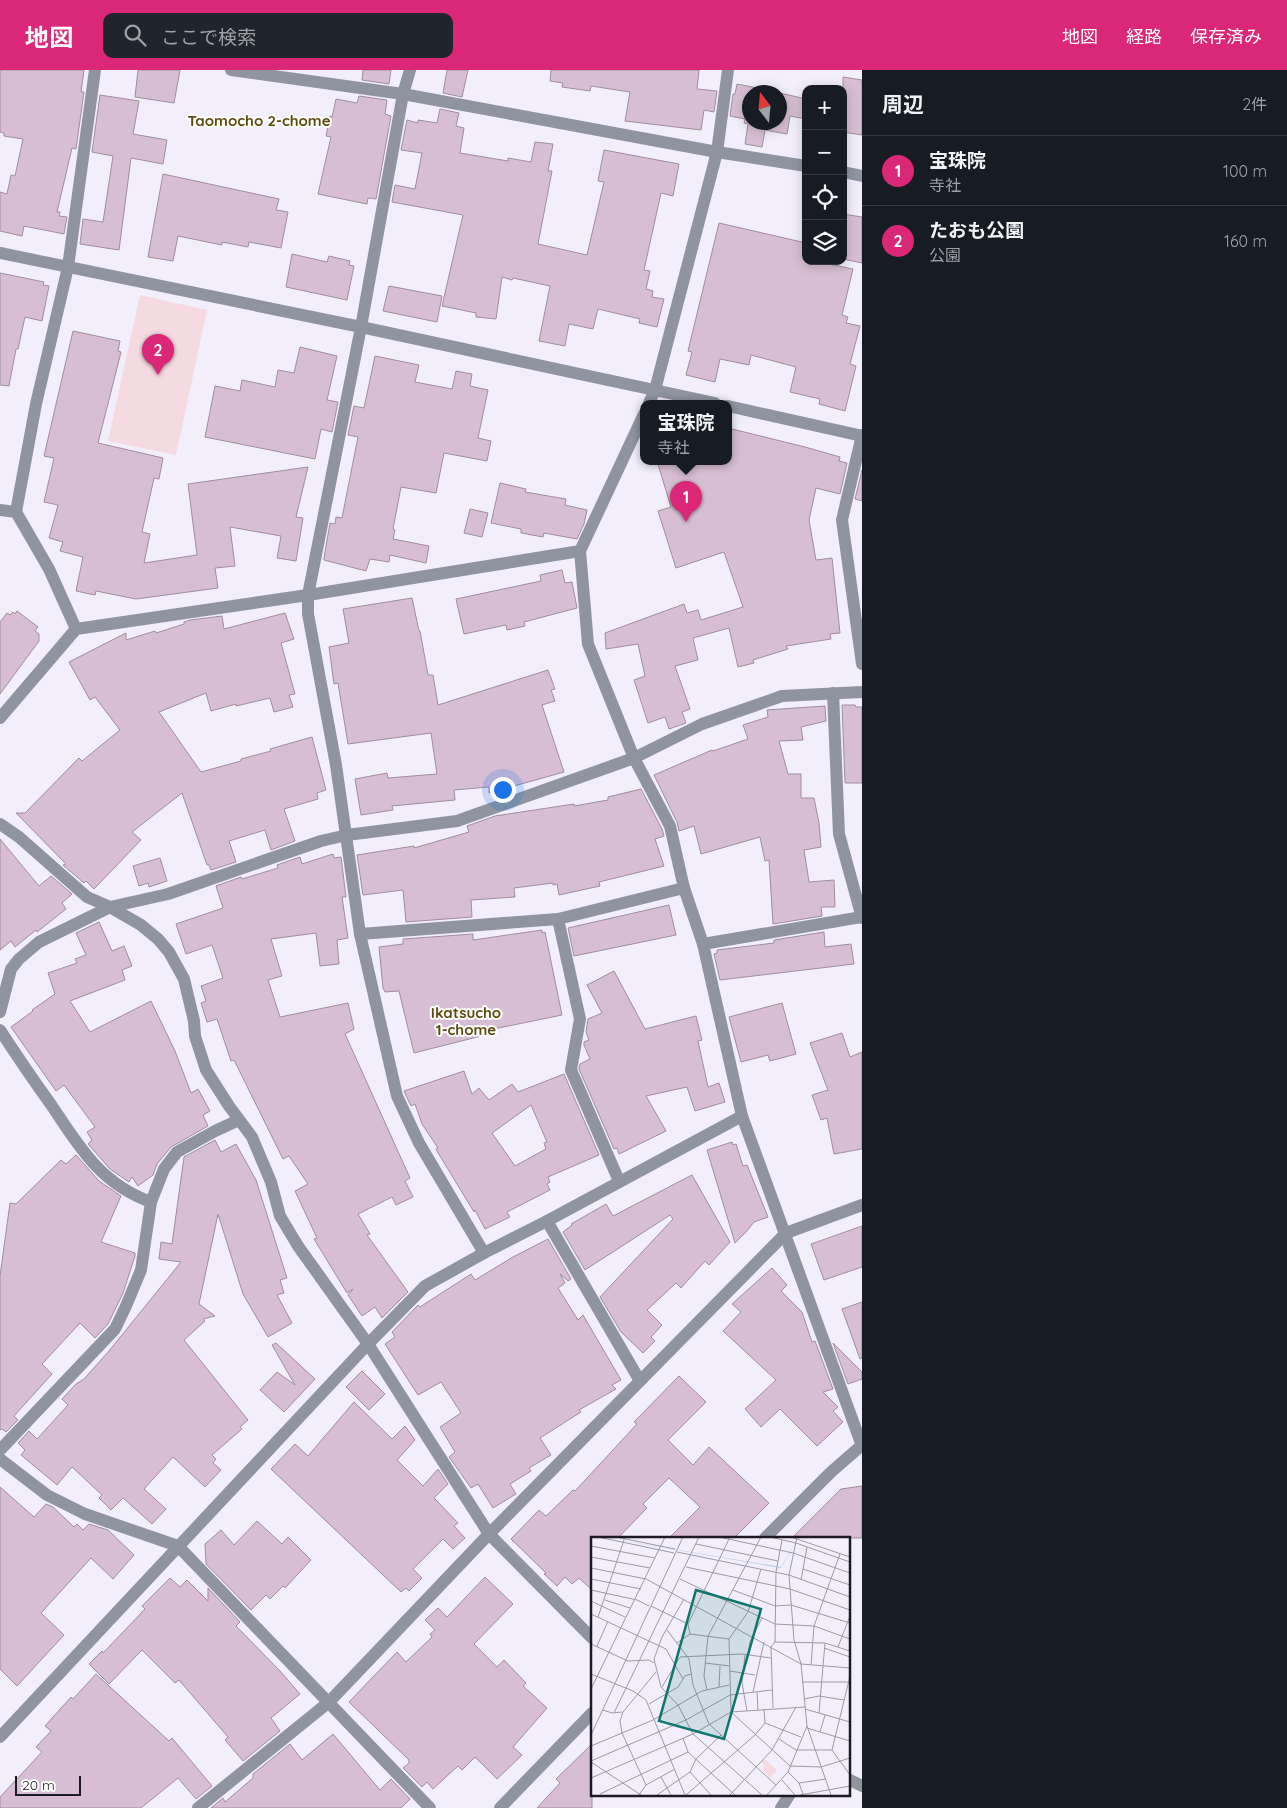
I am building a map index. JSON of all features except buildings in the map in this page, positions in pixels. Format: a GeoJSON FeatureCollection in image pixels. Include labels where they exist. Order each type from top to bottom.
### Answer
{"type":"FeatureCollection","features":[{"type":"Feature","properties":{"kind":"street"},"geometry":{"type":"LineString","coordinates":[[76,630],[48,569],[16,512],[36,404],[68,267],[95,70]]}},
{"type":"Feature","properties":{"kind":"street"},"geometry":{"type":"LineString","coordinates":[[231,70],[403,94],[717,152],[802,165]]}},
{"type":"Feature","properties":{"kind":"street"},"geometry":{"type":"LineString","coordinates":[[410,70],[403,94],[361,327],[308,595],[308,614],[347,835],[360,934],[397,1096],[419,1143],[484,1253]]}},
{"type":"Feature","properties":{"kind":"street"},"geometry":{"type":"LineString","coordinates":[[650,400],[655,390],[717,152],[728,70]]}},
{"type":"Feature","properties":{"kind":"street"},"geometry":{"type":"LineString","coordinates":[[847,173],[862,176]]}},
{"type":"Feature","properties":{"kind":"street"},"geometry":{"type":"LineString","coordinates":[[0,253],[361,327],[701,400]]}},
{"type":"Feature","properties":{"kind":"street"},"geometry":{"type":"LineString","coordinates":[[732,407],[862,435],[842,520],[862,664]]}},
{"type":"Feature","properties":{"kind":"street"},"geometry":{"type":"LineString","coordinates":[[640,423],[580,551],[588,644],[634,758],[670,826],[684,888],[703,944],[742,1116],[862,1445],[831,1472],[766,1537]]}},
{"type":"Feature","properties":{"kind":"street"},"geometry":{"type":"LineString","coordinates":[[0,510],[16,512]]}},
{"type":"Feature","properties":{"kind":"street"},"geometry":{"type":"LineString","coordinates":[[0,718],[76,630],[580,551]]}},
{"type":"Feature","properties":{"kind":"street"},"geometry":{"type":"LineString","coordinates":[[0,1012],[11,970],[19,959],[39,942],[110,907],[168,894],[321,841],[347,835],[457,821],[634,758],[702,724],[782,696],[862,692]]}},
{"type":"Feature","properties":{"kind":"street"},"geometry":{"type":"LineString","coordinates":[[703,944],[862,918],[839,834],[833,693]]}},
{"type":"Feature","properties":{"kind":"street"},"geometry":{"type":"LineString","coordinates":[[0,824],[18,837],[87,897],[110,907],[141,925],[158,939],[176,964],[184,980],[194,1021],[195,1036],[206,1070],[252,1138],[270,1182],[280,1216],[298,1246],[368,1344],[488,1534],[591,1637]]}},
{"type":"Feature","properties":{"kind":"street"},"geometry":{"type":"LineString","coordinates":[[360,934],[558,919],[684,888]]}},
{"type":"Feature","properties":{"kind":"street"},"geometry":{"type":"LineString","coordinates":[[558,919],[580,1019],[571,1070],[619,1181]]}},
{"type":"Feature","properties":{"kind":"street"},"geometry":{"type":"LineString","coordinates":[[0,1030],[89,1160],[110,1179],[139,1198],[151,1202]]}},
{"type":"Feature","properties":{"kind":"street"},"geometry":{"type":"LineString","coordinates":[[0,1737],[368,1344],[425,1286],[742,1116]]}},
{"type":"Feature","properties":{"kind":"street"},"geometry":{"type":"LineString","coordinates":[[0,1450],[115,1329],[141,1270],[151,1202],[164,1169],[177,1152],[239,1120]]}},
{"type":"Feature","properties":{"kind":"street"},"geometry":{"type":"LineString","coordinates":[[198,1808],[329,1702],[488,1534],[786,1233],[862,1205]]}},
{"type":"Feature","properties":{"kind":"street"},"geometry":{"type":"LineString","coordinates":[[547,1221],[640,1381]]}},
{"type":"Feature","properties":{"kind":"street"},"geometry":{"type":"LineString","coordinates":[[0,1459],[47,1496],[85,1514],[178,1546],[430,1808]]}},
{"type":"Feature","properties":{"kind":"street"},"geometry":{"type":"LineString","coordinates":[[500,1808],[591,1714]]}},
{"type":"Feature","properties":{"kind":"street"},"geometry":{"type":"LineString","coordinates":[[849,1780],[862,1786]]}},
{"type":"Feature","properties":{"kind":"street"},"geometry":{"type":"LineString","coordinates":[[781,1808],[789,1796]]}},
{"type":"Feature","properties":{"kind":"shaded area"},"geometry":{"type":"Polygon","coordinates":[[[140,295],[207,310],[176,455],[108,441],[140,295]]]}},
{"type":"Feature","properties":{"kind":"place","name":"たおも公園"},"geometry":{"type":"Point","coordinates":[158,375]}},
{"type":"Feature","properties":{"kind":"place","name":"宝珠院"},"geometry":{"type":"Point","coordinates":[686,522]}},
{"type":"Feature","properties":{"kind":"district","name":"Taomocho 2-chome"},"geometry":{"type":"Point","coordinates":[259,121]}},
{"type":"Feature","properties":{"kind":"district","name":"Ikatsucho 1-chome"},"geometry":{"type":"Point","coordinates":[466,1022]}}]}
